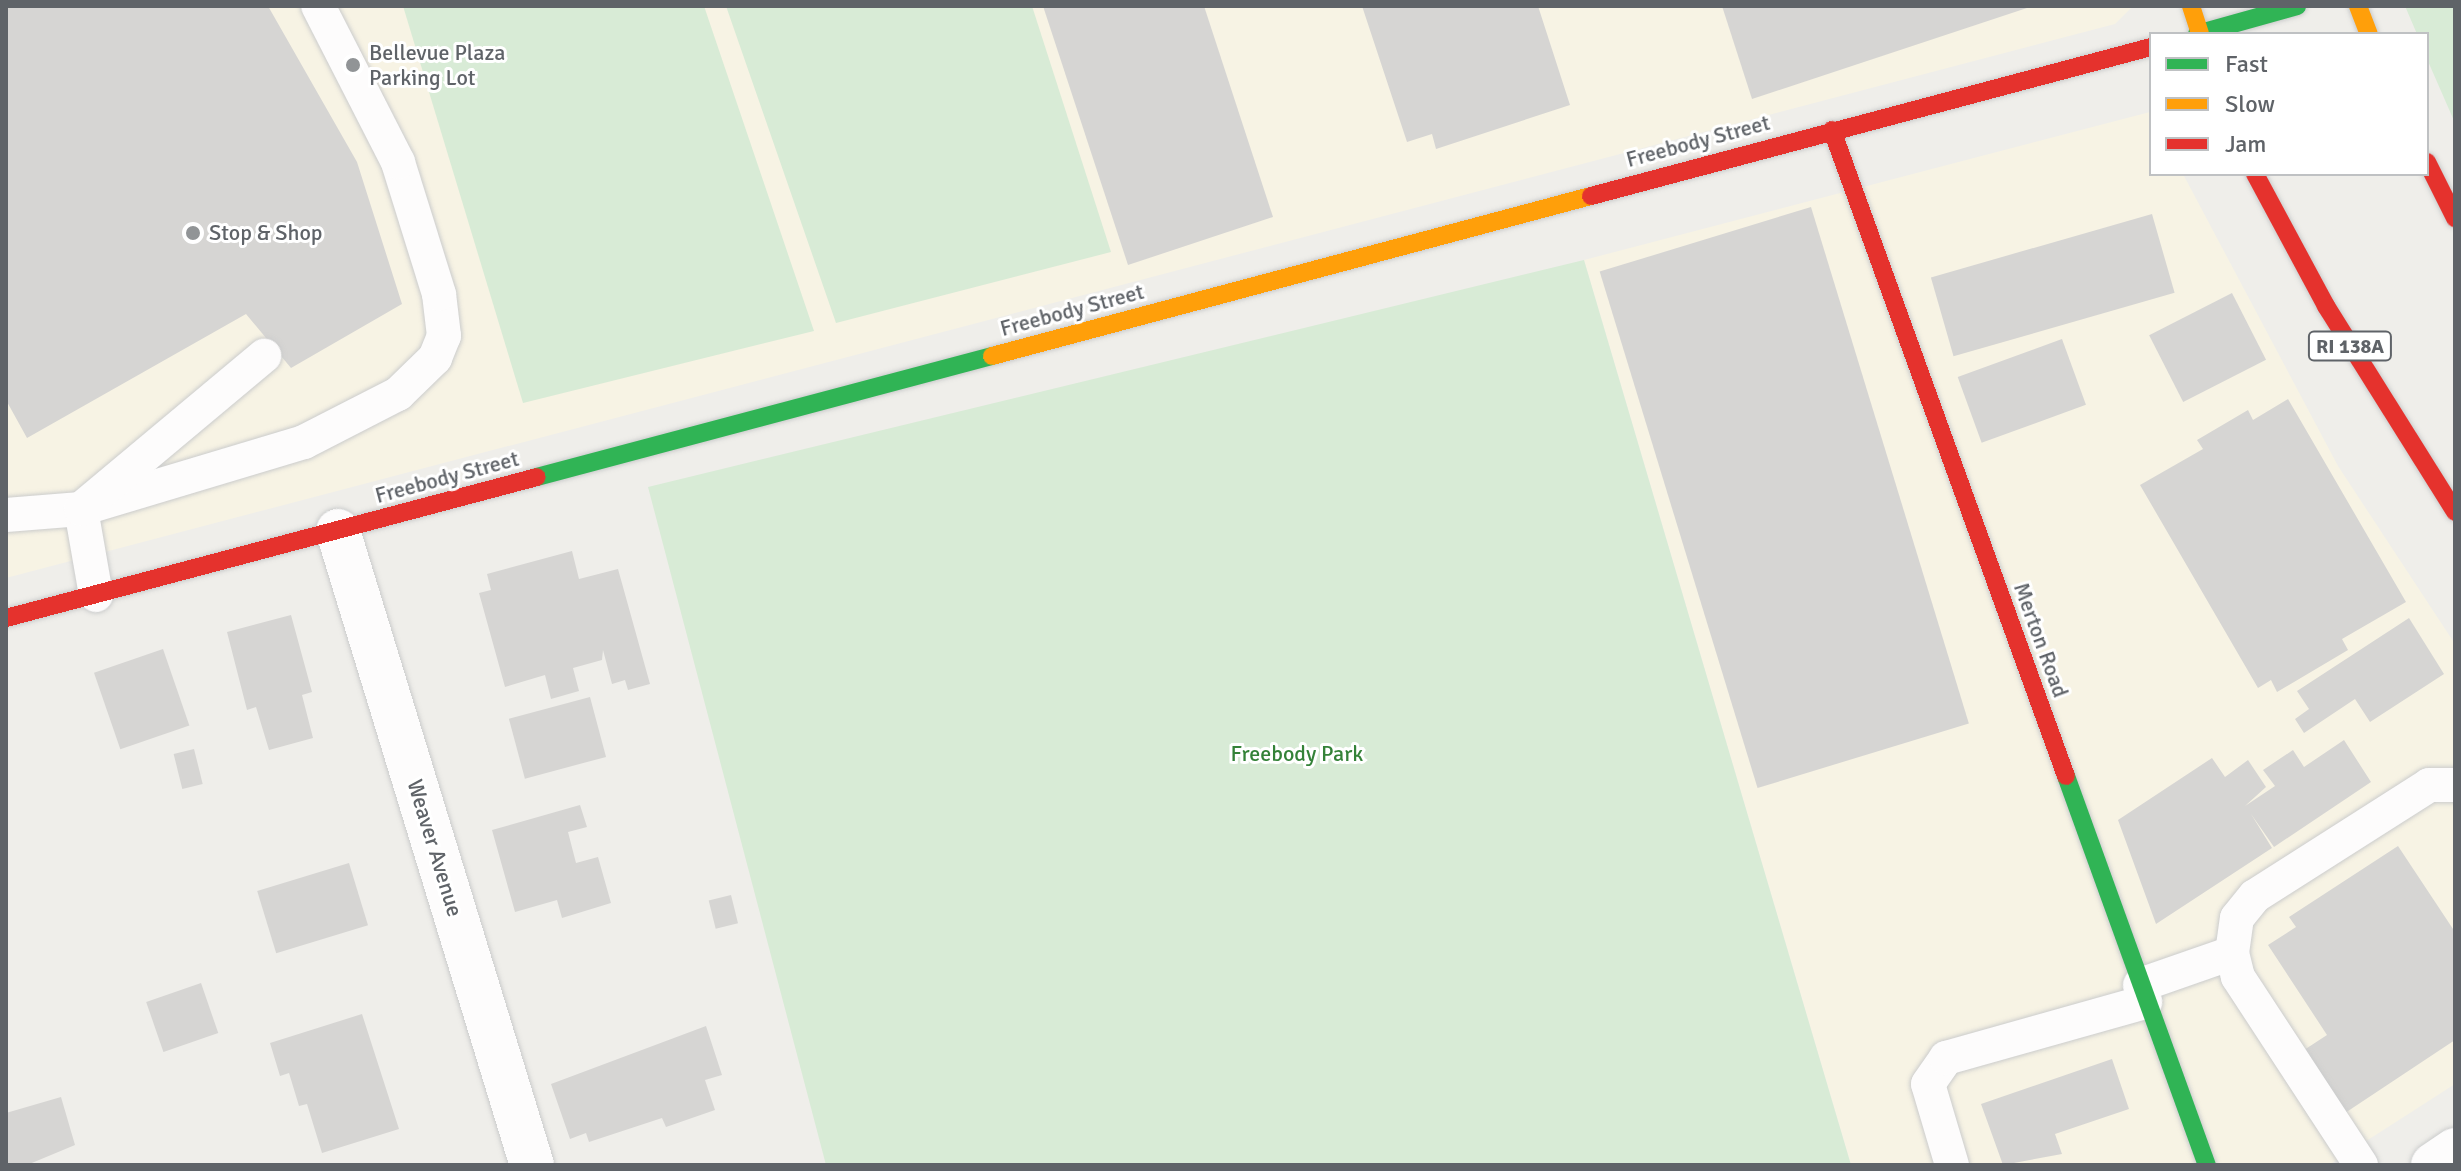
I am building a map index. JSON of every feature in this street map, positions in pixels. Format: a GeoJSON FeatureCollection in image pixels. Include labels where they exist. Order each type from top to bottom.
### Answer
{"type":"FeatureCollection","features":[{"type":"Feature","properties":{"kind":"street"},"geometry":{"type":"LineString","coordinates":[[2191,6],[2198,32]]}},
{"type":"Feature","properties":{"kind":"street"},"geometry":{"type":"LineString","coordinates":[[2206,32],[2297,6]]}},
{"type":"Feature","properties":{"kind":"street"},"geometry":{"type":"LineString","coordinates":[[2358,6],[2368,32]]}},
{"type":"Feature","properties":{"kind":"street","name":"Freebody Street"},"geometry":{"type":"LineString","coordinates":[[6,618],[2149,48]]}},
{"type":"Feature","properties":{"kind":"street","name":"Merton Road"},"geometry":{"type":"LineString","coordinates":[[1832,130],[2142,994],[2207,1165]]}},
{"type":"Feature","properties":{"kind":"street"},"geometry":{"type":"LineString","coordinates":[[2429,166],[2455,218]]}},
{"type":"Feature","properties":{"kind":"street","name":"RI 138A"},"geometry":{"type":"LineString","coordinates":[[2256,176],[2326,306],[2455,512]]}},
{"type":"Feature","properties":{"kind":"street","name":"Weaver Avenue"},"geometry":{"type":"LineString","coordinates":[[338,531],[532,1165]]}},
{"type":"Feature","properties":{"kind":"street"},"geometry":{"type":"LineString","coordinates":[[2433,1165],[2455,1150]]}},
{"type":"Feature","properties":{"kind":"lane"},"geometry":{"type":"LineString","coordinates":[[6,515],[81,509],[304,442],[398,394],[435,358],[444,336],[439,294],[398,162],[318,6]]}},
{"type":"Feature","properties":{"kind":"lane"},"geometry":{"type":"LineString","coordinates":[[81,509],[264,356]]}},
{"type":"Feature","properties":{"kind":"lane"},"geometry":{"type":"LineString","coordinates":[[81,509],[96,595]]}},
{"type":"Feature","properties":{"kind":"lane"},"geometry":{"type":"LineString","coordinates":[[2361,1165],[2238,977],[2232,953],[2237,918],[2255,896],[2429,785],[2455,785]]}},
{"type":"Feature","properties":{"kind":"lane"},"geometry":{"type":"LineString","coordinates":[[1952,1165],[1928,1084],[1946,1058],[2142,994],[2232,953]]}},
{"type":"Feature","properties":{"kind":"shaded area"},"geometry":{"type":"Polygon","coordinates":[[[6,6],[2133,6],[2115,24],[6,578],[6,6]]]}},
{"type":"Feature","properties":{"kind":"shaded area"},"geometry":{"type":"Polygon","coordinates":[[[2149,112],[2149,176],[2184,176],[2338,466],[2455,644],[2455,1084],[2329,1165],[1851,1165],[1584,260],[2149,112]]]}},
{"type":"Feature","properties":{"kind":"green space"},"geometry":{"type":"Polygon","coordinates":[[[403,6],[704,6],[814,331],[523,403],[403,6]]]}},
{"type":"Feature","properties":{"kind":"green space"},"geometry":{"type":"Polygon","coordinates":[[[726,6],[1032,6],[1111,252],[836,323],[726,6]]]}},
{"type":"Feature","properties":{"kind":"green space"},"geometry":{"type":"Polygon","coordinates":[[[2405,6],[2455,6],[2455,123],[2429,64],[2429,32],[2416,32],[2405,6]]]}},
{"type":"Feature","properties":{"kind":"green space","name":"Freebody Park"},"geometry":{"type":"Polygon","coordinates":[[[1584,260],[1851,1165],[826,1165],[648,487],[1584,260]]]}},
{"type":"Feature","properties":{"kind":"building","name":"Stop & Shop"},"geometry":{"type":"Polygon","coordinates":[[[6,6],[268,6],[357,162],[402,304],[291,368],[246,314],[27,438],[6,400],[6,6]]]}},
{"type":"Feature","properties":{"kind":"building"},"geometry":{"type":"Polygon","coordinates":[[[1043,6],[1204,6],[1273,217],[1128,265],[1043,6]]]}},
{"type":"Feature","properties":{"kind":"building"},"geometry":{"type":"Polygon","coordinates":[[[1362,6],[1538,6],[1570,105],[1436,149],[1432,134],[1407,142],[1362,6]]]}},
{"type":"Feature","properties":{"kind":"building"},"geometry":{"type":"Polygon","coordinates":[[[1722,6],[2030,6],[2030,7],[1752,99],[1722,6]]]}},
{"type":"Feature","properties":{"kind":"building"},"geometry":{"type":"Polygon","coordinates":[[[1811,207],[1969,723],[1758,788],[1600,272],[1811,207]]]}},
{"type":"Feature","properties":{"kind":"building"},"geometry":{"type":"Polygon","coordinates":[[[2152,214],[2175,293],[1954,356],[1931,277],[2152,214]]]}},
{"type":"Feature","properties":{"kind":"building"},"geometry":{"type":"Polygon","coordinates":[[[2232,293],[2266,360],[2183,402],[2149,335],[2232,293]]]}},
{"type":"Feature","properties":{"kind":"building"},"geometry":{"type":"Polygon","coordinates":[[[2062,339],[2086,405],[1982,443],[1958,377],[2062,339]]]}},
{"type":"Feature","properties":{"kind":"building"},"geometry":{"type":"Polygon","coordinates":[[[2288,399],[2406,602],[2342,639],[2348,650],[2277,692],[2271,680],[2258,688],[2140,485],[2203,449],[2197,440],[2248,410],[2253,420],[2288,399]]]}},
{"type":"Feature","properties":{"kind":"building"},"geometry":{"type":"Polygon","coordinates":[[[572,551],[579,579],[618,569],[650,684],[628,690],[625,680],[612,684],[603,650],[602,660],[573,668],[579,691],[551,699],[545,675],[505,687],[479,593],[491,590],[487,574],[572,551]]]}},
{"type":"Feature","properties":{"kind":"building"},"geometry":{"type":"Polygon","coordinates":[[[291,615],[312,692],[302,695],[313,738],[269,750],[256,707],[247,710],[227,632],[291,615]]]}},
{"type":"Feature","properties":{"kind":"building"},"geometry":{"type":"Polygon","coordinates":[[[2409,618],[2444,674],[2370,722],[2355,699],[2304,733],[2295,719],[2309,709],[2297,691],[2409,618]]]}},
{"type":"Feature","properties":{"kind":"building"},"geometry":{"type":"Polygon","coordinates":[[[163,649],[189,726],[120,749],[94,673],[163,649]]]}},
{"type":"Feature","properties":{"kind":"building"},"geometry":{"type":"Polygon","coordinates":[[[590,697],[606,757],[525,779],[509,719],[590,697]]]}},
{"type":"Feature","properties":{"kind":"building"},"geometry":{"type":"Polygon","coordinates":[[[2344,740],[2371,782],[2274,847],[2251,814],[2272,848],[2156,924],[2118,820],[2212,758],[2225,777],[2248,760],[2266,787],[2245,806],[2275,786],[2263,770],[2293,750],[2304,767],[2344,740]]]}},
{"type":"Feature","properties":{"kind":"building"},"geometry":{"type":"Polygon","coordinates":[[[194,749],[203,784],[182,789],[174,754],[194,749]]]}},
{"type":"Feature","properties":{"kind":"building"},"geometry":{"type":"Polygon","coordinates":[[[580,805],[587,827],[568,832],[576,863],[598,857],[611,903],[562,918],[557,900],[515,912],[492,830],[580,805]]]}},
{"type":"Feature","properties":{"kind":"building"},"geometry":{"type":"Polygon","coordinates":[[[2398,846],[2455,932],[2455,1040],[2342,1115],[2301,1052],[2327,1035],[2268,945],[2296,927],[2289,917],[2398,846]]]}},
{"type":"Feature","properties":{"kind":"building"},"geometry":{"type":"Polygon","coordinates":[[[349,863],[368,925],[276,953],[257,891],[349,863]]]}},
{"type":"Feature","properties":{"kind":"building"},"geometry":{"type":"Polygon","coordinates":[[[731,895],[738,923],[716,929],[709,901],[731,895]]]}},
{"type":"Feature","properties":{"kind":"building"},"geometry":{"type":"Polygon","coordinates":[[[201,983],[218,1033],[163,1052],[146,1002],[201,983]]]}},
{"type":"Feature","properties":{"kind":"building"},"geometry":{"type":"Polygon","coordinates":[[[362,1014],[399,1129],[322,1153],[307,1104],[299,1106],[289,1073],[280,1076],[270,1043],[362,1014]]]}},
{"type":"Feature","properties":{"kind":"building"},"geometry":{"type":"Polygon","coordinates":[[[706,1026],[722,1075],[705,1080],[715,1110],[666,1127],[662,1118],[589,1142],[586,1133],[570,1139],[551,1084],[706,1026]]]}},
{"type":"Feature","properties":{"kind":"building"},"geometry":{"type":"Polygon","coordinates":[[[2112,1059],[2129,1109],[2055,1134],[2062,1154],[2003,1165],[1981,1104],[2112,1059]]]}},
{"type":"Feature","properties":{"kind":"building"},"geometry":{"type":"Polygon","coordinates":[[[61,1097],[75,1145],[27,1165],[6,1165],[6,1113],[61,1097]]]}},
{"type":"Feature","properties":{"kind":"traffic: fast"},"geometry":{"type":"LineString","coordinates":[[2204,32],[2297,6]]}},
{"type":"Feature","properties":{"kind":"traffic: fast"},"geometry":{"type":"LineString","coordinates":[[537,477],[992,356]]}},
{"type":"Feature","properties":{"kind":"traffic: fast"},"geometry":{"type":"LineString","coordinates":[[2066,776],[2207,1165]]}},
{"type":"Feature","properties":{"kind":"traffic: slow"},"geometry":{"type":"LineString","coordinates":[[2191,6],[2199,32]]}},
{"type":"Feature","properties":{"kind":"traffic: slow"},"geometry":{"type":"LineString","coordinates":[[2358,6],[2368,32]]}},
{"type":"Feature","properties":{"kind":"traffic: slow"},"geometry":{"type":"LineString","coordinates":[[992,356],[1591,196]]}},
{"type":"Feature","properties":{"kind":"traffic: jam"},"geometry":{"type":"LineString","coordinates":[[1591,196],[2149,48]]}},
{"type":"Feature","properties":{"kind":"traffic: jam"},"geometry":{"type":"LineString","coordinates":[[1832,130],[2066,776]]}},
{"type":"Feature","properties":{"kind":"traffic: jam"},"geometry":{"type":"LineString","coordinates":[[2429,166],[2455,218]]}},
{"type":"Feature","properties":{"kind":"traffic: jam"},"geometry":{"type":"LineString","coordinates":[[2256,176],[2326,306],[2455,512]]}},
{"type":"Feature","properties":{"kind":"traffic: jam"},"geometry":{"type":"LineString","coordinates":[[6,618],[537,477]]}},
{"type":"Feature","properties":{"kind":"place","name":"Bellevue Plaza Parking Lot"},"geometry":{"type":"Point","coordinates":[353,65]}},
{"type":"Feature","properties":{"kind":"place","name":"Stop & Shop"},"geometry":{"type":"Point","coordinates":[193,233]}}]}
